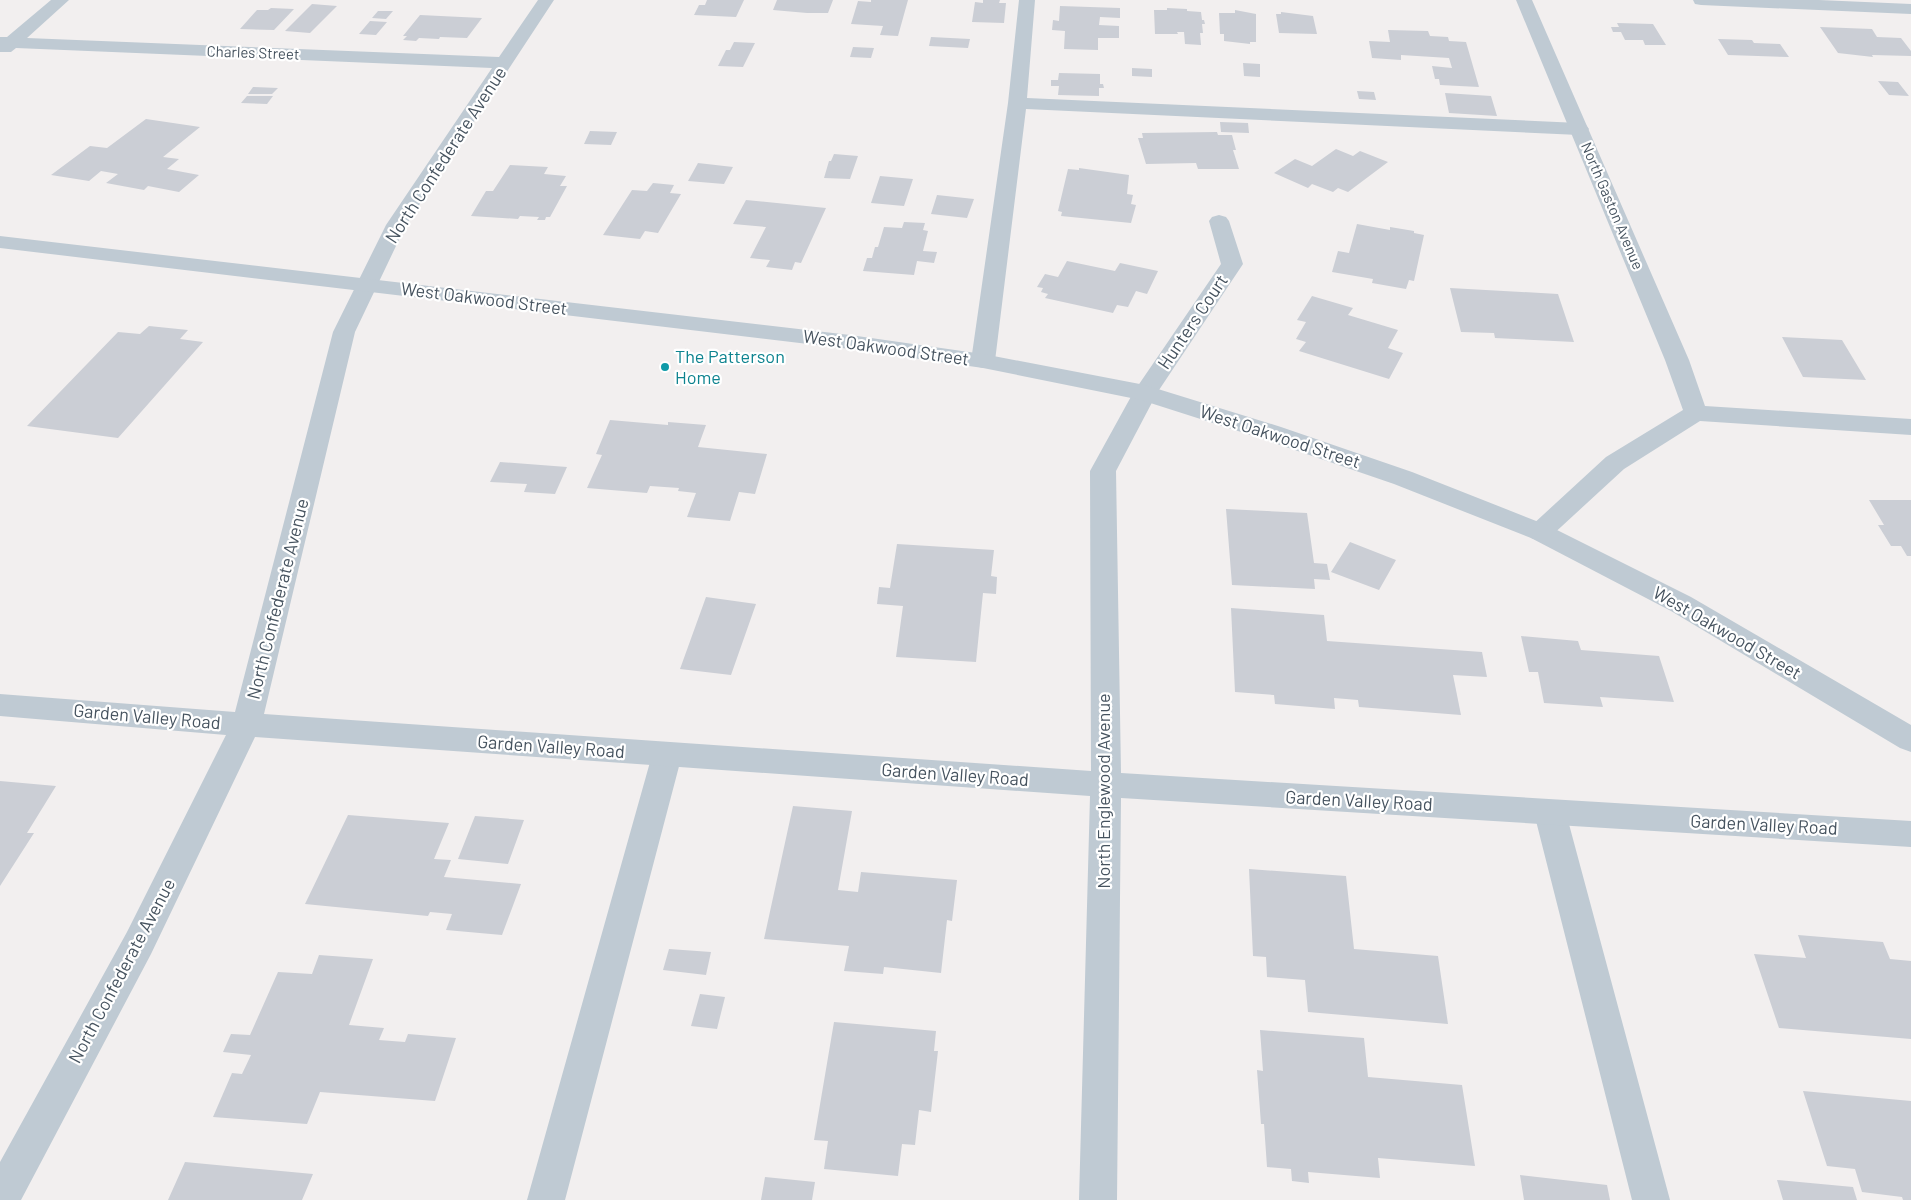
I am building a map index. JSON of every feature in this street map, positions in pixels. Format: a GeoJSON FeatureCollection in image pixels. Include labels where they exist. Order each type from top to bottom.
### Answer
{"type":"FeatureCollection","features":[{"type":"Feature","properties":{"kind":"street"},"geometry":{"type":"LineString","coordinates":[[4,46],[61,0]]}},
{"type":"Feature","properties":{"kind":"street","name":"North Confederate Avenue"},"geometry":{"type":"LineString","coordinates":[[0,1200],[139,943],[246,725],[344,332],[396,225],[546,0]]}},
{"type":"Feature","properties":{"kind":"street"},"geometry":{"type":"LineString","coordinates":[[983,361],[1017,103],[1027,0]]}},
{"type":"Feature","properties":{"kind":"street","name":"North Gaston Avenue"},"geometry":{"type":"LineString","coordinates":[[1524,0],[1677,360],[1696,413]]}},
{"type":"Feature","properties":{"kind":"street"},"geometry":{"type":"LineString","coordinates":[[1701,0],[1911,9]]}},
{"type":"Feature","properties":{"kind":"street","name":"Charles Street"},"geometry":{"type":"LineString","coordinates":[[4,46],[505,63]]}},
{"type":"Feature","properties":{"kind":"street"},"geometry":{"type":"LineString","coordinates":[[1017,103],[1579,130]]}},
{"type":"Feature","properties":{"kind":"street","name":"Hunters Court"},"geometry":{"type":"LineString","coordinates":[[1146,392],[1232,264],[1219,222]]}},
{"type":"Feature","properties":{"kind":"street","name":"West Oakwood Street"},"geometry":{"type":"LineString","coordinates":[[0,242],[850,342],[983,361],[1146,392],[1403,478],[1540,532],[1681,604],[1911,740]]}},
{"type":"Feature","properties":{"kind":"street","name":"North Englewood Avenue"},"geometry":{"type":"LineString","coordinates":[[1098,1200],[1106,786],[1103,471],[1146,392]]}},
{"type":"Feature","properties":{"kind":"street"},"geometry":{"type":"LineString","coordinates":[[1540,532],[1615,463],[1696,413],[1911,427]]}},
{"type":"Feature","properties":{"kind":"street","name":"Garden Valley Road"},"geometry":{"type":"LineString","coordinates":[[0,705],[246,725],[1106,786],[1911,834]]}},
{"type":"Feature","properties":{"kind":"street"},"geometry":{"type":"LineString","coordinates":[[546,1200],[667,755]]}},
{"type":"Feature","properties":{"kind":"street"},"geometry":{"type":"LineString","coordinates":[[1550,813],[1651,1200]]}},
{"type":"Feature","properties":{"kind":"building"},"geometry":{"type":"Polygon","coordinates":[[[707,0],[744,0],[736,17],[694,15],[699,5],[705,5],[707,0]]]}},
{"type":"Feature","properties":{"kind":"building"},"geometry":{"type":"Polygon","coordinates":[[[777,0],[833,0],[828,13],[807,13],[773,10],[777,0]]]}},
{"type":"Feature","properties":{"kind":"building"},"geometry":{"type":"Polygon","coordinates":[[[871,0],[908,0],[898,36],[880,35],[883,26],[851,24],[858,1],[871,2],[871,0]]]}},
{"type":"Feature","properties":{"kind":"building"},"geometry":{"type":"Polygon","coordinates":[[[983,0],[1000,0],[999,3],[1006,3],[1004,23],[972,22],[975,2],[983,3],[983,0]]]}},
{"type":"Feature","properties":{"kind":"building"},"geometry":{"type":"Polygon","coordinates":[[[312,4],[337,6],[310,33],[285,31],[312,4]]]}},
{"type":"Feature","properties":{"kind":"building"},"geometry":{"type":"Polygon","coordinates":[[[1060,6],[1120,8],[1120,18],[1100,17],[1099,25],[1119,26],[1119,38],[1098,38],[1098,50],[1064,49],[1065,31],[1052,30],[1053,20],[1059,21],[1060,6]]]}},
{"type":"Feature","properties":{"kind":"building"},"geometry":{"type":"Polygon","coordinates":[[[271,8],[294,9],[274,30],[240,29],[257,10],[268,10],[271,8]]]}},
{"type":"Feature","properties":{"kind":"building"},"geometry":{"type":"Polygon","coordinates":[[[1167,8],[1201,12],[1202,20],[1204,20],[1205,24],[1202,24],[1203,33],[1200,33],[1201,45],[1185,44],[1184,32],[1177,32],[1178,34],[1155,34],[1154,10],[1167,10],[1167,8]]]}},
{"type":"Feature","properties":{"kind":"building"},"geometry":{"type":"Polygon","coordinates":[[[1235,10],[1256,14],[1256,42],[1250,42],[1250,44],[1224,41],[1224,34],[1220,34],[1219,13],[1235,13],[1235,10]]]}},
{"type":"Feature","properties":{"kind":"building"},"geometry":{"type":"Polygon","coordinates":[[[378,11],[393,11],[386,19],[372,18],[378,11]]]}},
{"type":"Feature","properties":{"kind":"building"},"geometry":{"type":"Polygon","coordinates":[[[1281,12],[1313,16],[1317,34],[1279,33],[1276,14],[1281,14],[1281,12]]]}},
{"type":"Feature","properties":{"kind":"building"},"geometry":{"type":"Polygon","coordinates":[[[420,15],[482,18],[467,38],[440,37],[439,39],[419,38],[416,41],[403,40],[407,36],[403,36],[420,15]]]}},
{"type":"Feature","properties":{"kind":"building"},"geometry":{"type":"Polygon","coordinates":[[[370,21],[387,22],[376,35],[359,34],[370,21]]]}},
{"type":"Feature","properties":{"kind":"building"},"geometry":{"type":"Polygon","coordinates":[[[1617,23],[1653,24],[1666,45],[1645,45],[1643,40],[1625,40],[1621,32],[1613,32],[1611,27],[1619,27],[1617,23]]]}},
{"type":"Feature","properties":{"kind":"building"},"geometry":{"type":"Polygon","coordinates":[[[1820,27],[1872,29],[1877,37],[1901,38],[1911,51],[1911,56],[1872,55],[1873,57],[1838,53],[1820,27]]]}},
{"type":"Feature","properties":{"kind":"building"},"geometry":{"type":"Polygon","coordinates":[[[1388,30],[1428,31],[1430,36],[1448,37],[1449,41],[1466,42],[1479,87],[1440,85],[1439,79],[1435,79],[1432,66],[1452,68],[1449,58],[1401,55],[1401,60],[1372,58],[1369,41],[1390,42],[1388,30]]]}},
{"type":"Feature","properties":{"kind":"building"},"geometry":{"type":"Polygon","coordinates":[[[931,37],[970,39],[968,48],[929,46],[931,37]]]}},
{"type":"Feature","properties":{"kind":"building"},"geometry":{"type":"Polygon","coordinates":[[[1718,39],[1752,40],[1754,43],[1780,44],[1789,57],[1728,55],[1718,39]]]}},
{"type":"Feature","properties":{"kind":"building"},"geometry":{"type":"Polygon","coordinates":[[[734,42],[755,43],[743,67],[718,66],[726,50],[730,50],[734,42]]]}},
{"type":"Feature","properties":{"kind":"building"},"geometry":{"type":"Polygon","coordinates":[[[853,47],[874,48],[871,58],[850,57],[853,47]]]}},
{"type":"Feature","properties":{"kind":"building"},"geometry":{"type":"Polygon","coordinates":[[[1243,63],[1260,64],[1260,77],[1244,76],[1243,63]]]}},
{"type":"Feature","properties":{"kind":"building"},"geometry":{"type":"Polygon","coordinates":[[[1132,68],[1152,69],[1152,77],[1132,76],[1132,68]]]}},
{"type":"Feature","properties":{"kind":"building"},"geometry":{"type":"Polygon","coordinates":[[[1059,73],[1100,74],[1100,84],[1103,84],[1104,88],[1099,88],[1099,96],[1058,95],[1059,86],[1051,86],[1051,80],[1058,80],[1059,73]]]}},
{"type":"Feature","properties":{"kind":"building"},"geometry":{"type":"Polygon","coordinates":[[[1878,81],[1898,82],[1909,96],[1889,95],[1878,81]]]}},
{"type":"Feature","properties":{"kind":"building"},"geometry":{"type":"Polygon","coordinates":[[[253,87],[278,88],[272,94],[248,94],[253,87]]]}},
{"type":"Feature","properties":{"kind":"building"},"geometry":{"type":"Polygon","coordinates":[[[1357,91],[1374,92],[1376,100],[1359,99],[1357,91]]]}},
{"type":"Feature","properties":{"kind":"building"},"geometry":{"type":"Polygon","coordinates":[[[1445,93],[1491,96],[1497,116],[1449,113],[1445,93]]]}},
{"type":"Feature","properties":{"kind":"building"},"geometry":{"type":"Polygon","coordinates":[[[247,96],[273,96],[267,104],[241,103],[247,96]]]}},
{"type":"Feature","properties":{"kind":"building"},"geometry":{"type":"Polygon","coordinates":[[[146,119],[200,127],[163,157],[179,159],[167,169],[199,175],[179,192],[148,186],[144,190],[106,183],[118,174],[101,171],[89,181],[51,175],[90,146],[107,148],[146,119]]]}},
{"type":"Feature","properties":{"kind":"building"},"geometry":{"type":"Polygon","coordinates":[[[1220,122],[1248,123],[1249,133],[1221,132],[1220,122]]]}},
{"type":"Feature","properties":{"kind":"building"},"geometry":{"type":"Polygon","coordinates":[[[590,131],[617,132],[611,145],[584,144],[590,131]]]}},
{"type":"Feature","properties":{"kind":"building"},"geometry":{"type":"Polygon","coordinates":[[[1217,132],[1218,135],[1232,135],[1236,150],[1233,150],[1239,169],[1198,169],[1196,163],[1146,164],[1138,138],[1143,138],[1142,133],[1217,132]]]}},
{"type":"Feature","properties":{"kind":"building"},"geometry":{"type":"Polygon","coordinates":[[[1336,149],[1353,156],[1360,151],[1388,162],[1348,192],[1338,188],[1333,192],[1312,184],[1308,188],[1274,173],[1295,159],[1312,166],[1336,149]]]}},
{"type":"Feature","properties":{"kind":"building"},"geometry":{"type":"Polygon","coordinates":[[[834,154],[858,156],[850,179],[824,178],[829,161],[831,161],[834,154]]]}},
{"type":"Feature","properties":{"kind":"building"},"geometry":{"type":"Polygon","coordinates":[[[698,163],[733,167],[724,184],[688,181],[698,163]]]}},
{"type":"Feature","properties":{"kind":"building"},"geometry":{"type":"Polygon","coordinates":[[[510,165],[548,167],[544,174],[566,176],[560,186],[567,186],[550,217],[546,217],[545,220],[537,220],[539,217],[520,216],[518,219],[471,216],[486,191],[493,191],[510,165]]]}},
{"type":"Feature","properties":{"kind":"building"},"geometry":{"type":"Polygon","coordinates":[[[1079,168],[1129,175],[1127,194],[1133,195],[1131,204],[1136,205],[1131,223],[1061,216],[1062,212],[1058,211],[1068,169],[1079,170],[1079,168]]]}},
{"type":"Feature","properties":{"kind":"building"},"geometry":{"type":"Polygon","coordinates":[[[880,176],[913,179],[904,206],[871,203],[880,176]]]}},
{"type":"Feature","properties":{"kind":"building"},"geometry":{"type":"Polygon","coordinates":[[[653,183],[674,185],[670,193],[681,194],[658,233],[645,231],[640,239],[603,235],[632,190],[647,191],[653,183]]]}},
{"type":"Feature","properties":{"kind":"building"},"geometry":{"type":"Polygon","coordinates":[[[937,195],[974,199],[967,218],[931,214],[937,195]]]}},
{"type":"Feature","properties":{"kind":"building"},"geometry":{"type":"Polygon","coordinates":[[[746,200],[826,208],[801,263],[795,262],[792,270],[766,267],[770,260],[750,258],[766,227],[733,224],[746,200]]]}},
{"type":"Feature","properties":{"kind":"building"},"geometry":{"type":"Polygon","coordinates":[[[904,222],[925,223],[923,230],[928,231],[923,251],[937,252],[934,263],[917,261],[914,275],[863,271],[867,258],[872,258],[875,247],[878,247],[884,227],[902,228],[904,222]]]}},
{"type":"Feature","properties":{"kind":"building"},"geometry":{"type":"Polygon","coordinates":[[[1357,224],[1390,230],[1390,227],[1414,231],[1414,233],[1424,235],[1414,281],[1409,280],[1406,289],[1372,283],[1373,279],[1332,272],[1338,251],[1349,253],[1357,224]]]}},
{"type":"Feature","properties":{"kind":"building"},"geometry":{"type":"Polygon","coordinates":[[[1067,261],[1115,271],[1120,263],[1158,271],[1147,294],[1136,291],[1128,307],[1117,305],[1113,313],[1045,298],[1048,294],[1041,292],[1043,288],[1037,287],[1045,274],[1058,277],[1067,261]]]}},
{"type":"Feature","properties":{"kind":"building"},"geometry":{"type":"Polygon","coordinates":[[[1450,288],[1558,294],[1574,342],[1495,338],[1494,333],[1461,332],[1450,288]]]}},
{"type":"Feature","properties":{"kind":"building"},"geometry":{"type":"Polygon","coordinates":[[[1312,296],[1353,308],[1348,315],[1398,330],[1388,348],[1403,353],[1389,379],[1299,351],[1306,342],[1296,339],[1306,322],[1297,320],[1312,296]]]}},
{"type":"Feature","properties":{"kind":"building"},"geometry":{"type":"Polygon","coordinates":[[[149,326],[188,330],[180,339],[203,342],[118,438],[27,426],[118,332],[140,334],[149,326]]]}},
{"type":"Feature","properties":{"kind":"building"},"geometry":{"type":"Polygon","coordinates":[[[1782,337],[1842,340],[1866,380],[1803,377],[1782,337]]]}},
{"type":"Feature","properties":{"kind":"building"},"geometry":{"type":"Polygon","coordinates":[[[610,420],[668,425],[668,422],[706,425],[698,447],[767,454],[755,494],[739,492],[730,521],[687,517],[696,493],[678,491],[679,488],[650,486],[647,493],[587,488],[602,455],[596,454],[610,420]]]}},
{"type":"Feature","properties":{"kind":"building"},"geometry":{"type":"Polygon","coordinates":[[[500,462],[567,467],[555,494],[524,492],[527,484],[490,482],[500,462]]]}},
{"type":"Feature","properties":{"kind":"building"},"geometry":{"type":"Polygon","coordinates":[[[1869,500],[1911,500],[1911,556],[1907,556],[1901,546],[1891,546],[1878,525],[1884,525],[1869,500]]]}},
{"type":"Feature","properties":{"kind":"building"},"geometry":{"type":"Polygon","coordinates":[[[1226,509],[1307,513],[1314,563],[1327,564],[1330,580],[1314,579],[1315,589],[1232,585],[1226,509]]]}},
{"type":"Feature","properties":{"kind":"building"},"geometry":{"type":"Polygon","coordinates":[[[1350,542],[1396,560],[1379,590],[1331,572],[1350,542]]]}},
{"type":"Feature","properties":{"kind":"building"},"geometry":{"type":"Polygon","coordinates":[[[897,544],[994,550],[991,576],[997,577],[996,594],[983,593],[976,662],[896,657],[903,606],[877,604],[879,587],[890,588],[897,544]]]}},
{"type":"Feature","properties":{"kind":"building"},"geometry":{"type":"Polygon","coordinates":[[[706,597],[756,604],[731,675],[680,669],[706,597]]]}},
{"type":"Feature","properties":{"kind":"building"},"geometry":{"type":"Polygon","coordinates":[[[1231,608],[1324,615],[1327,641],[1482,652],[1487,677],[1453,675],[1461,715],[1359,707],[1358,700],[1334,698],[1335,709],[1275,704],[1274,695],[1235,692],[1231,608]]]}},
{"type":"Feature","properties":{"kind":"building"},"geometry":{"type":"Polygon","coordinates":[[[1521,636],[1578,641],[1581,650],[1659,656],[1674,702],[1600,697],[1603,707],[1544,703],[1538,672],[1529,672],[1521,636]]]}},
{"type":"Feature","properties":{"kind":"building"},"geometry":{"type":"Polygon","coordinates":[[[0,781],[56,786],[27,833],[34,833],[0,886],[0,781]]]}},
{"type":"Feature","properties":{"kind":"building"},"geometry":{"type":"Polygon","coordinates":[[[793,806],[852,811],[838,890],[858,892],[861,872],[957,880],[952,921],[947,920],[941,973],[884,967],[883,974],[844,971],[849,946],[764,939],[793,806]]]}},
{"type":"Feature","properties":{"kind":"building"},"geometry":{"type":"Polygon","coordinates":[[[348,815],[449,823],[434,859],[451,860],[444,877],[521,884],[502,935],[446,930],[452,914],[430,912],[428,916],[305,904],[348,815]]]}},
{"type":"Feature","properties":{"kind":"building"},"geometry":{"type":"Polygon","coordinates":[[[475,816],[524,820],[508,864],[458,859],[475,816]]]}},
{"type":"Feature","properties":{"kind":"building"},"geometry":{"type":"Polygon","coordinates":[[[1249,869],[1346,876],[1354,949],[1438,956],[1448,1024],[1308,1012],[1305,980],[1267,977],[1266,957],[1253,956],[1249,869]]]}},
{"type":"Feature","properties":{"kind":"building"},"geometry":{"type":"Polygon","coordinates":[[[1798,935],[1883,942],[1890,959],[1911,961],[1911,1039],[1779,1028],[1754,954],[1806,958],[1798,935]]]}},
{"type":"Feature","properties":{"kind":"building"},"geometry":{"type":"Polygon","coordinates":[[[669,949],[711,952],[706,975],[663,970],[669,949]]]}},
{"type":"Feature","properties":{"kind":"building"},"geometry":{"type":"Polygon","coordinates":[[[319,955],[373,959],[349,1025],[384,1028],[379,1040],[405,1042],[408,1034],[456,1038],[435,1101],[320,1092],[307,1124],[213,1117],[232,1073],[242,1074],[251,1055],[223,1052],[231,1034],[250,1035],[278,972],[312,974],[319,955]]]}},
{"type":"Feature","properties":{"kind":"building"},"geometry":{"type":"Polygon","coordinates":[[[700,994],[725,997],[717,1029],[691,1026],[700,994]]]}},
{"type":"Feature","properties":{"kind":"building"},"geometry":{"type":"Polygon","coordinates":[[[834,1022],[936,1031],[934,1051],[938,1051],[931,1112],[919,1110],[915,1145],[902,1144],[898,1176],[824,1169],[828,1141],[814,1140],[834,1022]]]}},
{"type":"Feature","properties":{"kind":"building"},"geometry":{"type":"Polygon","coordinates":[[[1260,1030],[1364,1038],[1368,1077],[1462,1085],[1475,1166],[1378,1158],[1380,1178],[1308,1172],[1309,1183],[1292,1181],[1291,1169],[1267,1167],[1264,1124],[1261,1124],[1257,1070],[1263,1071],[1260,1030]]]}},
{"type":"Feature","properties":{"kind":"building"},"geometry":{"type":"Polygon","coordinates":[[[1803,1091],[1911,1101],[1911,1200],[1903,1200],[1902,1197],[1862,1192],[1855,1169],[1827,1166],[1803,1091]]]}},
{"type":"Feature","properties":{"kind":"building"},"geometry":{"type":"Polygon","coordinates":[[[185,1162],[313,1174],[302,1200],[168,1200],[185,1162]]]}},
{"type":"Feature","properties":{"kind":"building"},"geometry":{"type":"Polygon","coordinates":[[[1520,1175],[1607,1185],[1610,1200],[1524,1200],[1520,1175]]]}},
{"type":"Feature","properties":{"kind":"building"},"geometry":{"type":"Polygon","coordinates":[[[765,1177],[815,1182],[812,1200],[761,1200],[765,1177]]]}},
{"type":"Feature","properties":{"kind":"building"},"geometry":{"type":"Polygon","coordinates":[[[1777,1180],[1853,1187],[1857,1200],[1783,1200],[1777,1180]]]}},
{"type":"Feature","properties":{"kind":"place","name":"The Patterson Home"},"geometry":{"type":"Point","coordinates":[665,367]}}]}
